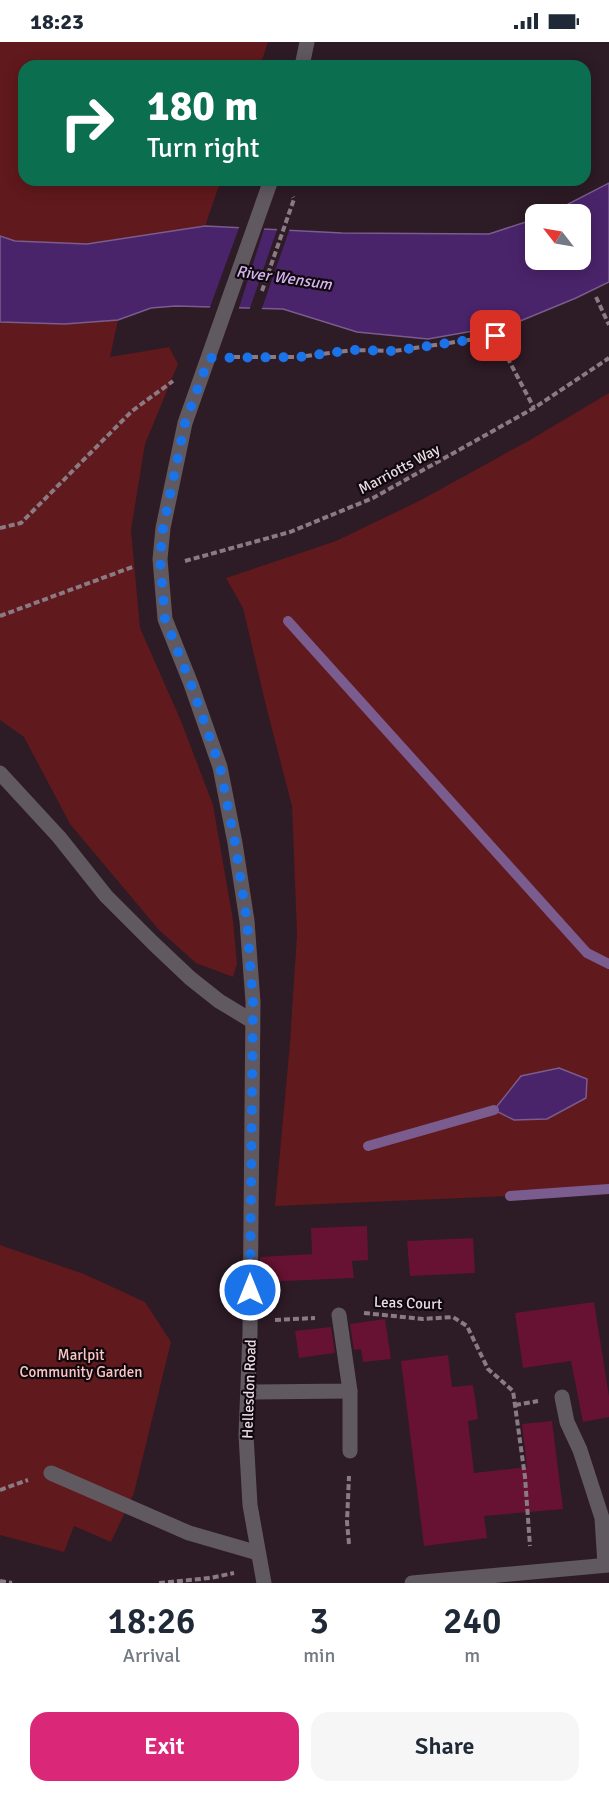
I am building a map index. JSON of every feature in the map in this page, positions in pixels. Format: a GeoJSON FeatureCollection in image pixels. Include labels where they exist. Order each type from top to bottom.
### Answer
{"type":"FeatureCollection","features":[{"type":"Feature","properties":{"kind":"street"},"geometry":{"type":"LineString","coordinates":[[304,60],[308,42]]}},
{"type":"Feature","properties":{"kind":"street","name":"Hellesdon Road"},"geometry":{"type":"LineString","coordinates":[[264,1583],[250,1505],[246,1435],[250,1333],[253,1002],[247,921],[220,767],[165,619],[160,559],[163,528],[185,423],[269,186]]}},
{"type":"Feature","properties":{"kind":"street"},"geometry":{"type":"LineString","coordinates":[[0,773],[59,837],[106,896],[153,943],[189,978],[219,1001],[252,1021]]}},
{"type":"Feature","properties":{"kind":"street"},"geometry":{"type":"LineString","coordinates":[[339,1315],[350,1391],[350,1451]]}},
{"type":"Feature","properties":{"kind":"street"},"geometry":{"type":"LineString","coordinates":[[248,1392],[350,1391]]}},
{"type":"Feature","properties":{"kind":"street"},"geometry":{"type":"LineString","coordinates":[[412,1583],[475,1580],[533,1571],[607,1565],[602,1518],[580,1450],[567,1422],[562,1397]]}},
{"type":"Feature","properties":{"kind":"street"},"geometry":{"type":"LineString","coordinates":[[51,1473],[189,1533],[258,1553]]}},
{"type":"Feature","properties":{"kind":"path"},"geometry":{"type":"LineString","coordinates":[[596,297],[609,325]]}},
{"type":"Feature","properties":{"kind":"path"},"geometry":{"type":"LineString","coordinates":[[0,528],[21,523],[132,411],[181,375],[209,358],[299,357],[353,350],[394,351],[496,336],[534,408]]}},
{"type":"Feature","properties":{"kind":"path","name":"Marriotts Way"},"geometry":{"type":"LineString","coordinates":[[183,562],[290,532],[362,503],[534,408],[609,358]]}},
{"type":"Feature","properties":{"kind":"path"},"geometry":{"type":"LineString","coordinates":[[0,616],[134,566],[160,559]]}},
{"type":"Feature","properties":{"kind":"path","name":"Leas Court"},"geometry":{"type":"LineString","coordinates":[[273,1320],[368,1313],[423,1319],[453,1317],[467,1326],[488,1370],[513,1391],[525,1478],[533,1571]]}},
{"type":"Feature","properties":{"kind":"path"},"geometry":{"type":"LineString","coordinates":[[349,1544],[347,1495],[350,1451]]}},
{"type":"Feature","properties":{"kind":"path"},"geometry":{"type":"LineString","coordinates":[[159,1583],[210,1578]]}},
{"type":"Feature","properties":{"kind":"path"},"geometry":{"type":"LineString","coordinates":[[0,1581],[12,1583]]}},
{"type":"Feature","properties":{"kind":"green space"},"geometry":{"type":"Polygon","coordinates":[[[0,42],[268,42],[262,60],[18,60],[18,186],[219,186],[205,226],[87,244],[15,241],[0,236],[0,42]]]}},
{"type":"Feature","properties":{"kind":"green space"},"geometry":{"type":"Polygon","coordinates":[[[118,320],[110,357],[169,347],[178,364],[145,444],[131,530],[140,628],[181,721],[213,805],[233,920],[237,964],[233,977],[196,963],[159,930],[70,824],[24,737],[0,720],[0,322],[65,324],[118,320]]]}},
{"type":"Feature","properties":{"kind":"green space"},"geometry":{"type":"Polygon","coordinates":[[[609,393],[609,1189],[510,1196],[275,1206],[290,1043],[297,934],[292,806],[243,608],[226,578],[336,541],[419,501],[530,440],[609,393]]]}},
{"type":"Feature","properties":{"kind":"green space","name":"Marlpit Community Garden"},"geometry":{"type":"Polygon","coordinates":[[[0,1245],[84,1274],[145,1302],[171,1342],[134,1493],[111,1542],[74,1526],[64,1552],[0,1535],[0,1245]]]}},
{"type":"Feature","properties":{"kind":"water","name":"River Wensum"},"geometry":{"type":"Polygon","coordinates":[[[609,183],[609,282],[513,324],[428,339],[357,332],[283,309],[176,306],[151,308],[118,320],[65,324],[0,322],[0,236],[15,241],[87,244],[205,226],[342,233],[489,234],[525,222],[525,270],[591,270],[591,204],[568,204],[609,183]]]}},
{"type":"Feature","properties":{"kind":"water"},"geometry":{"type":"Polygon","coordinates":[[[559,1068],[587,1079],[586,1098],[547,1119],[514,1120],[494,1110],[521,1076],[559,1068]]]}},
{"type":"Feature","properties":{"kind":"pier"},"geometry":{"type":"Polygon","coordinates":[[[240,225],[265,226],[238,311],[209,310],[240,225]]]}},
{"type":"Feature","properties":{"kind":"pier"},"geometry":{"type":"Polygon","coordinates":[[[278,227],[290,228],[261,311],[249,311],[278,227]]]}},
{"type":"Feature","properties":{"kind":"building"},"geometry":{"type":"Polygon","coordinates":[[[367,1226],[368,1260],[352,1261],[354,1278],[260,1282],[260,1257],[312,1254],[311,1228],[367,1226]]]}},
{"type":"Feature","properties":{"kind":"building"},"geometry":{"type":"Polygon","coordinates":[[[473,1238],[475,1273],[410,1276],[407,1241],[473,1238]]]}},
{"type":"Feature","properties":{"kind":"building"},"geometry":{"type":"Polygon","coordinates":[[[594,1302],[609,1396],[609,1417],[583,1422],[571,1361],[523,1368],[515,1313],[594,1302]]]}},
{"type":"Feature","properties":{"kind":"building"},"geometry":{"type":"Polygon","coordinates":[[[385,1319],[391,1359],[363,1362],[361,1349],[354,1350],[350,1324],[385,1319]]]}},
{"type":"Feature","properties":{"kind":"building"},"geometry":{"type":"Polygon","coordinates":[[[331,1327],[335,1353],[299,1358],[295,1331],[331,1327]]]}},
{"type":"Feature","properties":{"kind":"building"},"geometry":{"type":"Polygon","coordinates":[[[448,1355],[452,1387],[473,1385],[478,1419],[468,1421],[474,1473],[527,1467],[522,1424],[552,1421],[563,1509],[484,1516],[487,1538],[424,1546],[401,1361],[448,1355]]]}},
{"type":"Feature","properties":{"kind":"waterway"},"geometry":{"type":"LineString","coordinates":[[288,621],[587,953],[609,964]]}},
{"type":"Feature","properties":{"kind":"waterway"},"geometry":{"type":"LineString","coordinates":[[368,1146],[494,1110]]}},
{"type":"Feature","properties":{"kind":"waterway"},"geometry":{"type":"LineString","coordinates":[[510,1196],[609,1189]]}},
{"type":"Feature","properties":{"kind":"route"},"geometry":{"type":"LineString","coordinates":[[250,1290],[253,1002],[247,921],[220,767],[165,619],[160,559],[163,528],[185,423],[209,358],[299,357],[353,350],[394,351],[496,336]]}}]}
